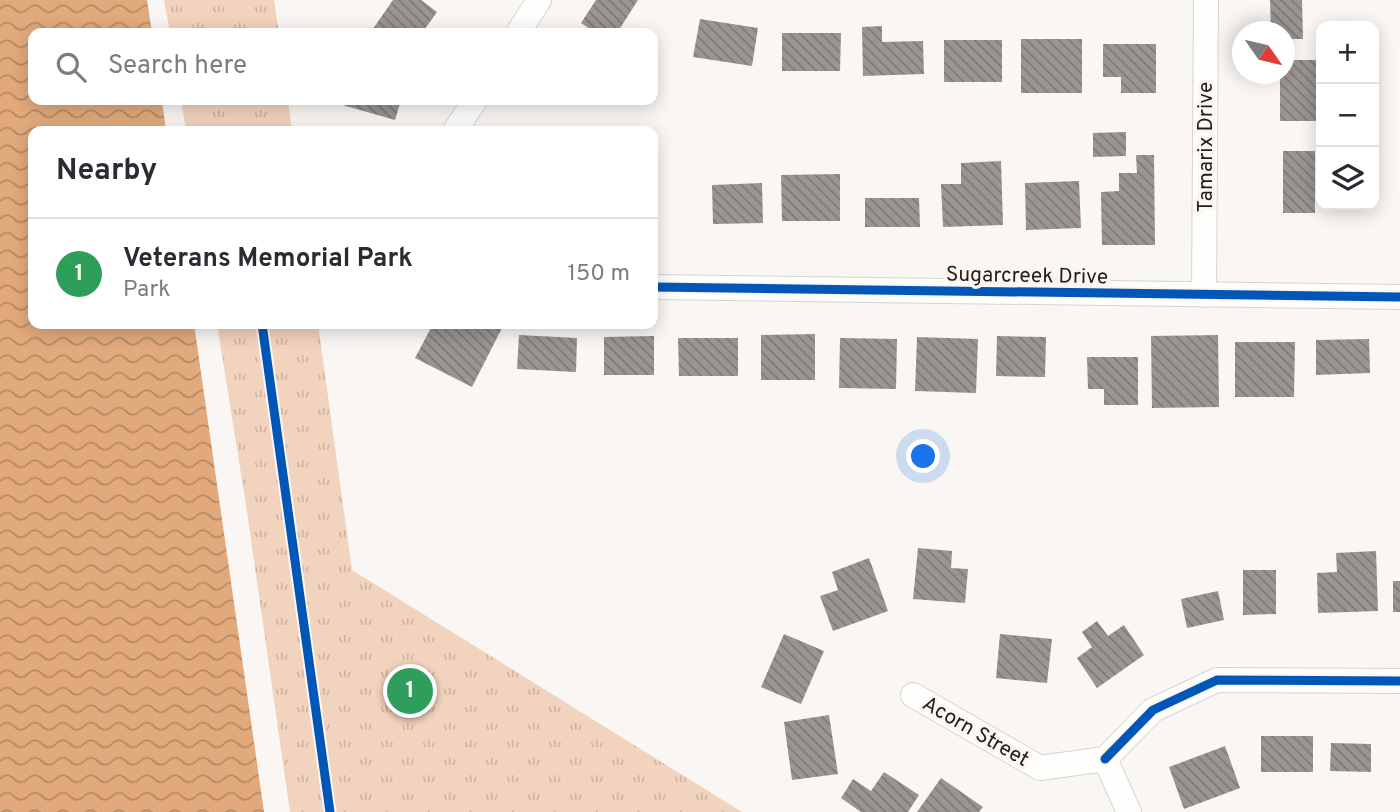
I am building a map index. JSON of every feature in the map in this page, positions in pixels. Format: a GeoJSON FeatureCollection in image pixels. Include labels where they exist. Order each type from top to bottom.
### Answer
{"type":"FeatureCollection","features":[{"type":"Feature","properties":{"kind":"street"},"geometry":{"type":"LineString","coordinates":[[521,28],[539,0]]}},
{"type":"Feature","properties":{"kind":"street","name":"Tamarix Drive"},"geometry":{"type":"LineString","coordinates":[[1204,295],[1206,0]]}},
{"type":"Feature","properties":{"kind":"street"},"geometry":{"type":"LineString","coordinates":[[458,126],[472,105]]}},
{"type":"Feature","properties":{"kind":"street","name":"Sugarcreek Drive"},"geometry":{"type":"LineString","coordinates":[[658,288],[1400,297]]}},
{"type":"Feature","properties":{"kind":"street"},"geometry":{"type":"LineString","coordinates":[[1129,812],[1105,759],[1153,710],[1217,680],[1400,681]]}},
{"type":"Feature","properties":{"kind":"street","name":"Acorn Street"},"geometry":{"type":"LineString","coordinates":[[913,695],[1040,768],[1105,759]]}},
{"type":"Feature","properties":{"kind":"green space"},"geometry":{"type":"Polygon","coordinates":[[[164,0],[274,0],[278,28],[169,28],[164,0]]]}},
{"type":"Feature","properties":{"kind":"green space"},"geometry":{"type":"Polygon","coordinates":[[[182,105],[289,105],[291,126],[185,126],[182,105]]]}},
{"type":"Feature","properties":{"kind":"green space"},"geometry":{"type":"Polygon","coordinates":[[[218,329],[319,329],[352,570],[742,812],[290,812],[218,329]]]}},
{"type":"Feature","properties":{"kind":"water"},"geometry":{"type":"Polygon","coordinates":[[[0,0],[147,0],[151,28],[28,28],[28,105],[163,105],[165,126],[28,126],[28,329],[195,329],[264,812],[0,812],[0,0]]]}},
{"type":"Feature","properties":{"kind":"building"},"geometry":{"type":"Polygon","coordinates":[[[393,0],[421,0],[437,12],[426,28],[373,28],[393,0]]]}},
{"type":"Feature","properties":{"kind":"building"},"geometry":{"type":"Polygon","coordinates":[[[596,0],[638,0],[620,28],[588,28],[581,23],[596,0]]]}},
{"type":"Feature","properties":{"kind":"building"},"geometry":{"type":"Polygon","coordinates":[[[1270,0],[1302,0],[1303,39],[1295,39],[1295,21],[1271,21],[1270,0]]]}},
{"type":"Feature","properties":{"kind":"building"},"geometry":{"type":"Polygon","coordinates":[[[700,19],[758,28],[752,66],[693,57],[700,19]]]}},
{"type":"Feature","properties":{"kind":"building"},"geometry":{"type":"Polygon","coordinates":[[[882,26],[882,42],[923,41],[924,74],[863,76],[862,27],[882,26]]]}},
{"type":"Feature","properties":{"kind":"building"},"geometry":{"type":"Polygon","coordinates":[[[782,33],[841,33],[840,71],[782,71],[782,33]]]}},
{"type":"Feature","properties":{"kind":"building"},"geometry":{"type":"Polygon","coordinates":[[[1021,39],[1082,39],[1082,93],[1021,93],[1021,39]]]}},
{"type":"Feature","properties":{"kind":"building"},"geometry":{"type":"Polygon","coordinates":[[[944,40],[1002,40],[1002,82],[944,82],[944,40]]]}},
{"type":"Feature","properties":{"kind":"building"},"geometry":{"type":"Polygon","coordinates":[[[1103,44],[1156,44],[1156,93],[1121,93],[1121,77],[1103,77],[1103,44]]]}},
{"type":"Feature","properties":{"kind":"building"},"geometry":{"type":"Polygon","coordinates":[[[1295,60],[1316,60],[1316,121],[1280,121],[1280,84],[1295,84],[1295,60]]]}},
{"type":"Feature","properties":{"kind":"building"},"geometry":{"type":"Polygon","coordinates":[[[342,105],[400,105],[395,120],[342,105]]]}},
{"type":"Feature","properties":{"kind":"building"},"geometry":{"type":"Polygon","coordinates":[[[1126,132],[1126,156],[1093,157],[1093,133],[1126,132]]]}},
{"type":"Feature","properties":{"kind":"building"},"geometry":{"type":"Polygon","coordinates":[[[1283,151],[1315,151],[1315,213],[1283,213],[1283,151]]]}},
{"type":"Feature","properties":{"kind":"building"},"geometry":{"type":"Polygon","coordinates":[[[1136,155],[1154,155],[1155,245],[1102,245],[1101,192],[1119,191],[1119,173],[1137,173],[1136,155]]]}},
{"type":"Feature","properties":{"kind":"building"},"geometry":{"type":"Polygon","coordinates":[[[1001,161],[1003,225],[943,227],[941,184],[961,184],[961,163],[1001,161]]]}},
{"type":"Feature","properties":{"kind":"building"},"geometry":{"type":"Polygon","coordinates":[[[840,174],[840,221],[782,221],[781,175],[840,174]]]}},
{"type":"Feature","properties":{"kind":"building"},"geometry":{"type":"Polygon","coordinates":[[[1079,181],[1081,228],[1026,230],[1025,183],[1079,181]]]}},
{"type":"Feature","properties":{"kind":"building"},"geometry":{"type":"Polygon","coordinates":[[[762,183],[763,223],[713,224],[712,185],[762,183]]]}},
{"type":"Feature","properties":{"kind":"building"},"geometry":{"type":"Polygon","coordinates":[[[865,198],[919,198],[920,227],[865,227],[865,198]]]}},
{"type":"Feature","properties":{"kind":"building"},"geometry":{"type":"Polygon","coordinates":[[[430,329],[501,329],[472,387],[415,358],[430,329]]]}},
{"type":"Feature","properties":{"kind":"building"},"geometry":{"type":"Polygon","coordinates":[[[815,334],[815,380],[761,380],[761,335],[815,334]]]}},
{"type":"Feature","properties":{"kind":"building"},"geometry":{"type":"Polygon","coordinates":[[[519,335],[577,338],[576,372],[517,369],[519,335]]]}},
{"type":"Feature","properties":{"kind":"building"},"geometry":{"type":"Polygon","coordinates":[[[1218,335],[1219,407],[1152,408],[1151,336],[1218,335]]]}},
{"type":"Feature","properties":{"kind":"building"},"geometry":{"type":"Polygon","coordinates":[[[654,336],[654,375],[604,375],[604,337],[654,336]]]}},
{"type":"Feature","properties":{"kind":"building"},"geometry":{"type":"Polygon","coordinates":[[[997,336],[1046,337],[1045,377],[996,376],[997,336]]]}},
{"type":"Feature","properties":{"kind":"building"},"geometry":{"type":"Polygon","coordinates":[[[917,337],[978,339],[976,393],[915,391],[917,337]]]}},
{"type":"Feature","properties":{"kind":"building"},"geometry":{"type":"Polygon","coordinates":[[[678,338],[738,338],[738,376],[679,376],[678,338]]]}},
{"type":"Feature","properties":{"kind":"building"},"geometry":{"type":"Polygon","coordinates":[[[840,338],[897,339],[896,389],[839,388],[840,338]]]}},
{"type":"Feature","properties":{"kind":"building"},"geometry":{"type":"Polygon","coordinates":[[[1369,339],[1370,373],[1316,375],[1316,340],[1369,339]]]}},
{"type":"Feature","properties":{"kind":"building"},"geometry":{"type":"Polygon","coordinates":[[[1235,342],[1295,342],[1294,397],[1235,397],[1235,342]]]}},
{"type":"Feature","properties":{"kind":"building"},"geometry":{"type":"Polygon","coordinates":[[[1087,357],[1138,357],[1138,405],[1104,405],[1104,389],[1088,389],[1087,357]]]}},
{"type":"Feature","properties":{"kind":"building"},"geometry":{"type":"Polygon","coordinates":[[[918,548],[952,551],[951,568],[968,569],[965,603],[913,599],[918,548]]]}},
{"type":"Feature","properties":{"kind":"building"},"geometry":{"type":"Polygon","coordinates":[[[1376,551],[1378,611],[1318,613],[1317,573],[1337,572],[1336,553],[1376,551]]]}},
{"type":"Feature","properties":{"kind":"building"},"geometry":{"type":"Polygon","coordinates":[[[869,558],[888,611],[833,631],[820,596],[838,590],[832,572],[869,558]]]}},
{"type":"Feature","properties":{"kind":"building"},"geometry":{"type":"Polygon","coordinates":[[[1243,570],[1276,570],[1276,614],[1243,615],[1243,570]]]}},
{"type":"Feature","properties":{"kind":"building"},"geometry":{"type":"Polygon","coordinates":[[[1393,581],[1400,581],[1400,612],[1393,612],[1393,581]]]}},
{"type":"Feature","properties":{"kind":"building"},"geometry":{"type":"Polygon","coordinates":[[[1218,591],[1224,620],[1187,628],[1181,599],[1218,591]]]}},
{"type":"Feature","properties":{"kind":"building"},"geometry":{"type":"Polygon","coordinates":[[[1097,621],[1108,636],[1124,625],[1144,655],[1097,688],[1077,658],[1092,647],[1082,632],[1097,621]]]}},
{"type":"Feature","properties":{"kind":"building"},"geometry":{"type":"Polygon","coordinates":[[[784,634],[824,651],[801,704],[761,687],[784,634]]]}},
{"type":"Feature","properties":{"kind":"building"},"geometry":{"type":"Polygon","coordinates":[[[1000,634],[1052,639],[1047,683],[996,678],[1000,634]]]}},
{"type":"Feature","properties":{"kind":"building"},"geometry":{"type":"Polygon","coordinates":[[[829,715],[838,774],[792,780],[784,722],[829,715]]]}},
{"type":"Feature","properties":{"kind":"building"},"geometry":{"type":"Polygon","coordinates":[[[1261,736],[1313,736],[1313,772],[1261,772],[1261,736]]]}},
{"type":"Feature","properties":{"kind":"building"},"geometry":{"type":"Polygon","coordinates":[[[1331,743],[1371,744],[1371,772],[1330,771],[1331,743]]]}},
{"type":"Feature","properties":{"kind":"building"},"geometry":{"type":"Polygon","coordinates":[[[1225,746],[1240,788],[1184,809],[1169,767],[1225,746]]]}},
{"type":"Feature","properties":{"kind":"building"},"geometry":{"type":"Polygon","coordinates":[[[884,772],[919,795],[908,812],[861,812],[841,798],[853,779],[871,791],[884,772]]]}},
{"type":"Feature","properties":{"kind":"building"},"geometry":{"type":"Polygon","coordinates":[[[941,778],[983,807],[979,812],[917,812],[941,778]]]}},
{"type":"Feature","properties":{"kind":"cycle path"},"geometry":{"type":"LineString","coordinates":[[658,287],[1400,297]]}},
{"type":"Feature","properties":{"kind":"cycle path"},"geometry":{"type":"LineString","coordinates":[[263,329],[330,812]]}},
{"type":"Feature","properties":{"kind":"cycle path"},"geometry":{"type":"LineString","coordinates":[[1105,759],[1153,710],[1217,680],[1400,681]]}},
{"type":"Feature","properties":{"kind":"place","name":"Veterans Memorial Park"},"geometry":{"type":"Point","coordinates":[410,691]}}]}
